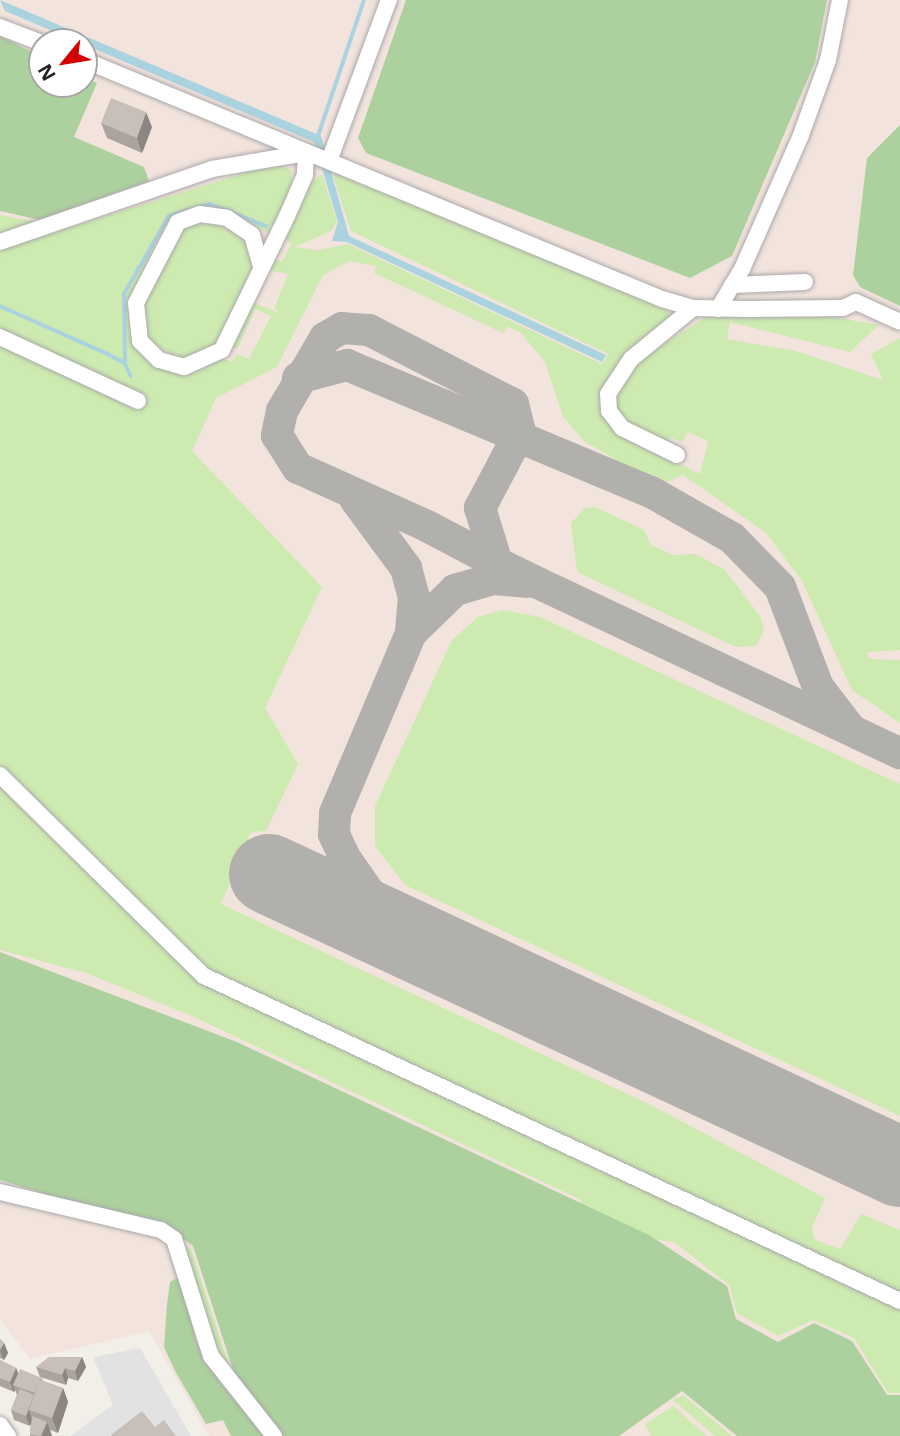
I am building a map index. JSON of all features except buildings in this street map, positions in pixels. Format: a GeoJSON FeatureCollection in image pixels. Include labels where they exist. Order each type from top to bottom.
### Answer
{"type":"FeatureCollection","features":[{"type":"Feature","properties":{"kind":"street"},"geometry":{"type":"LineString","coordinates":[[277,235],[252,235],[212,214],[178,222],[136,303],[139,341],[170,365],[209,361],[222,350],[277,235],[305,175],[317,157],[389,0]]}},
{"type":"Feature","properties":{"kind":"street"},"geometry":{"type":"LineString","coordinates":[[718,309],[732,285],[801,135],[828,60],[840,0]]}},
{"type":"Feature","properties":{"kind":"street"},"geometry":{"type":"LineString","coordinates":[[0,27],[28,38]]}},
{"type":"Feature","properties":{"kind":"street"},"geometry":{"type":"LineString","coordinates":[[98,66],[692,308],[843,308],[856,302],[900,322]]}},
{"type":"Feature","properties":{"kind":"street"},"geometry":{"type":"LineString","coordinates":[[0,242],[212,169],[317,157]]}},
{"type":"Feature","properties":{"kind":"street"},"geometry":{"type":"LineString","coordinates":[[252,235],[261,267]]}},
{"type":"Feature","properties":{"kind":"street"},"geometry":{"type":"LineString","coordinates":[[732,285],[805,282]]}},
{"type":"Feature","properties":{"kind":"street"},"geometry":{"type":"LineString","coordinates":[[677,455],[622,428],[610,411],[608,394],[619,372],[692,308]]}},
{"type":"Feature","properties":{"kind":"street"},"geometry":{"type":"LineString","coordinates":[[0,337],[138,401]]}},
{"type":"Feature","properties":{"kind":"street"},"geometry":{"type":"LineString","coordinates":[[0,775],[204,976],[900,1301]]}},
{"type":"Feature","properties":{"kind":"street"},"geometry":{"type":"LineString","coordinates":[[0,1192],[160,1230],[174,1239],[211,1356],[275,1436]]}},
{"type":"Feature","properties":{"kind":"street"},"geometry":{"type":"LineString","coordinates":[[0,1424],[8,1436]]}},
{"type":"Feature","properties":{"kind":"shaded area"},"geometry":{"type":"Polygon","coordinates":[[[0,0],[900,0],[900,1436],[209,1436],[149,1331],[30,1359],[0,1319],[0,0]]]}},
{"type":"Feature","properties":{"kind":"shaded area"},"geometry":{"type":"Polygon","coordinates":[[[140,1348],[191,1436],[70,1436],[113,1405],[93,1357],[140,1348]]]}},
{"type":"Feature","properties":{"kind":"green space"},"geometry":{"type":"Polygon","coordinates":[[[406,0],[827,0],[815,62],[732,256],[690,278],[366,153],[358,138],[406,0]]]}},
{"type":"Feature","properties":{"kind":"green space"},"geometry":{"type":"Polygon","coordinates":[[[0,36],[28,50],[28,98],[91,98],[74,137],[144,167],[149,181],[40,220],[0,211],[0,36]]]}},
{"type":"Feature","properties":{"kind":"green space"},"geometry":{"type":"Polygon","coordinates":[[[900,125],[900,306],[860,287],[853,275],[867,158],[900,125]]]}},
{"type":"Feature","properties":{"kind":"green space"},"geometry":{"type":"Polygon","coordinates":[[[277,163],[291,170],[293,186],[268,233],[226,212],[198,209],[173,221],[157,240],[129,310],[133,341],[154,364],[194,373],[223,358],[232,362],[237,354],[249,359],[271,316],[255,309],[237,349],[231,346],[252,302],[284,315],[274,309],[288,274],[267,270],[273,259],[282,262],[292,243],[283,238],[308,186],[322,174],[337,222],[331,231],[295,247],[318,250],[348,244],[602,364],[608,354],[351,231],[332,172],[668,308],[670,319],[609,376],[606,413],[627,437],[700,474],[708,441],[688,432],[682,442],[671,437],[665,447],[615,416],[611,399],[623,370],[706,317],[833,317],[879,325],[850,352],[730,322],[727,339],[796,351],[883,380],[871,354],[900,338],[900,650],[867,652],[869,659],[900,660],[900,723],[852,690],[802,581],[766,533],[683,475],[659,485],[584,441],[563,417],[545,362],[521,333],[507,326],[503,333],[374,273],[376,266],[349,261],[323,275],[277,367],[216,398],[192,451],[322,587],[265,708],[298,764],[266,831],[251,832],[221,904],[653,1106],[825,1198],[812,1228],[815,1240],[840,1249],[861,1214],[900,1230],[900,1298],[203,970],[0,770],[0,343],[136,407],[146,397],[0,330],[0,249],[277,163]]]}},
{"type":"Feature","properties":{"kind":"green space"},"geometry":{"type":"Polygon","coordinates":[[[0,215],[38,222],[0,234],[0,215]]]}},
{"type":"Feature","properties":{"kind":"green space"},"geometry":{"type":"Polygon","coordinates":[[[205,219],[244,237],[254,270],[218,344],[183,361],[145,339],[140,309],[181,229],[205,219]]]}},
{"type":"Feature","properties":{"kind":"green space"},"geometry":{"type":"Polygon","coordinates":[[[595,507],[644,530],[651,545],[673,555],[695,554],[725,570],[760,616],[764,630],[756,646],[736,647],[577,572],[571,523],[585,508],[595,507]]]}},
{"type":"Feature","properties":{"kind":"green space"},"geometry":{"type":"Polygon","coordinates":[[[502,610],[540,617],[900,784],[900,1116],[405,885],[375,846],[375,806],[452,640],[478,617],[502,610]]]}},
{"type":"Feature","properties":{"kind":"green space"},"geometry":{"type":"Polygon","coordinates":[[[0,779],[54,840],[193,972],[530,1138],[900,1305],[900,1393],[888,1393],[854,1338],[813,1320],[778,1336],[737,1313],[729,1285],[674,1242],[631,1237],[577,1219],[581,1200],[194,1017],[86,973],[0,950],[0,779]]]}},
{"type":"Feature","properties":{"kind":"green space"},"geometry":{"type":"Polygon","coordinates":[[[0,952],[237,1042],[649,1235],[727,1286],[736,1319],[778,1342],[814,1323],[852,1341],[887,1395],[900,1395],[900,1436],[737,1436],[682,1391],[619,1436],[281,1436],[236,1379],[193,1246],[178,1235],[0,1180],[0,952]]]}},
{"type":"Feature","properties":{"kind":"green space"},"geometry":{"type":"Polygon","coordinates":[[[180,1240],[191,1249],[232,1374],[216,1357],[180,1240]]]}},
{"type":"Feature","properties":{"kind":"green space"},"geometry":{"type":"Polygon","coordinates":[[[181,1276],[196,1341],[220,1382],[267,1436],[231,1436],[223,1420],[206,1424],[175,1371],[164,1347],[170,1282],[181,1276]]]}},
{"type":"Feature","properties":{"kind":"green space"},"geometry":{"type":"Polygon","coordinates":[[[683,1395],[732,1436],[715,1436],[673,1400],[683,1395]]]}},
{"type":"Feature","properties":{"kind":"green space"},"geometry":{"type":"Polygon","coordinates":[[[673,1406],[707,1436],[651,1436],[645,1424],[673,1406]]]}},
{"type":"Feature","properties":{"kind":"water"},"geometry":{"type":"Polygon","coordinates":[[[0,0],[66,28],[45,28],[5,11],[0,0]]]}},
{"type":"Feature","properties":{"kind":"water"},"geometry":{"type":"Polygon","coordinates":[[[98,42],[321,136],[349,236],[606,355],[602,362],[347,242],[332,241],[338,222],[314,142],[98,50],[98,42]]]}},
{"type":"Feature","properties":{"kind":"waterway"},"geometry":{"type":"LineString","coordinates":[[318,136],[364,0]]}},
{"type":"Feature","properties":{"kind":"waterway"},"geometry":{"type":"LineString","coordinates":[[125,363],[124,294],[169,216],[210,204],[266,226]]}},
{"type":"Feature","properties":{"kind":"waterway"},"geometry":{"type":"LineString","coordinates":[[0,306],[125,363],[131,376]]}},
{"type":"Feature","properties":{"kind":"taxiway"},"geometry":{"type":"LineString","coordinates":[[497,563],[480,508],[520,432],[513,404],[369,330],[342,328],[325,338],[282,411],[277,435],[298,468],[425,525],[497,563],[538,583],[900,753]]}},
{"type":"Feature","properties":{"kind":"taxiway"},"geometry":{"type":"LineString","coordinates":[[298,378],[347,365],[651,492],[732,538],[780,587],[818,687],[848,726]]}},
{"type":"Feature","properties":{"kind":"taxiway"},"geometry":{"type":"LineString","coordinates":[[355,499],[406,568],[414,597],[411,633]]}},
{"type":"Feature","properties":{"kind":"taxiway"},"geometry":{"type":"LineString","coordinates":[[398,934],[345,858],[334,834],[335,813],[411,633],[455,590],[493,579],[526,582]]}},
{"type":"Feature","properties":{"kind":"runway"},"geometry":{"type":"LineString","coordinates":[[269,874],[900,1167]]}}]}
